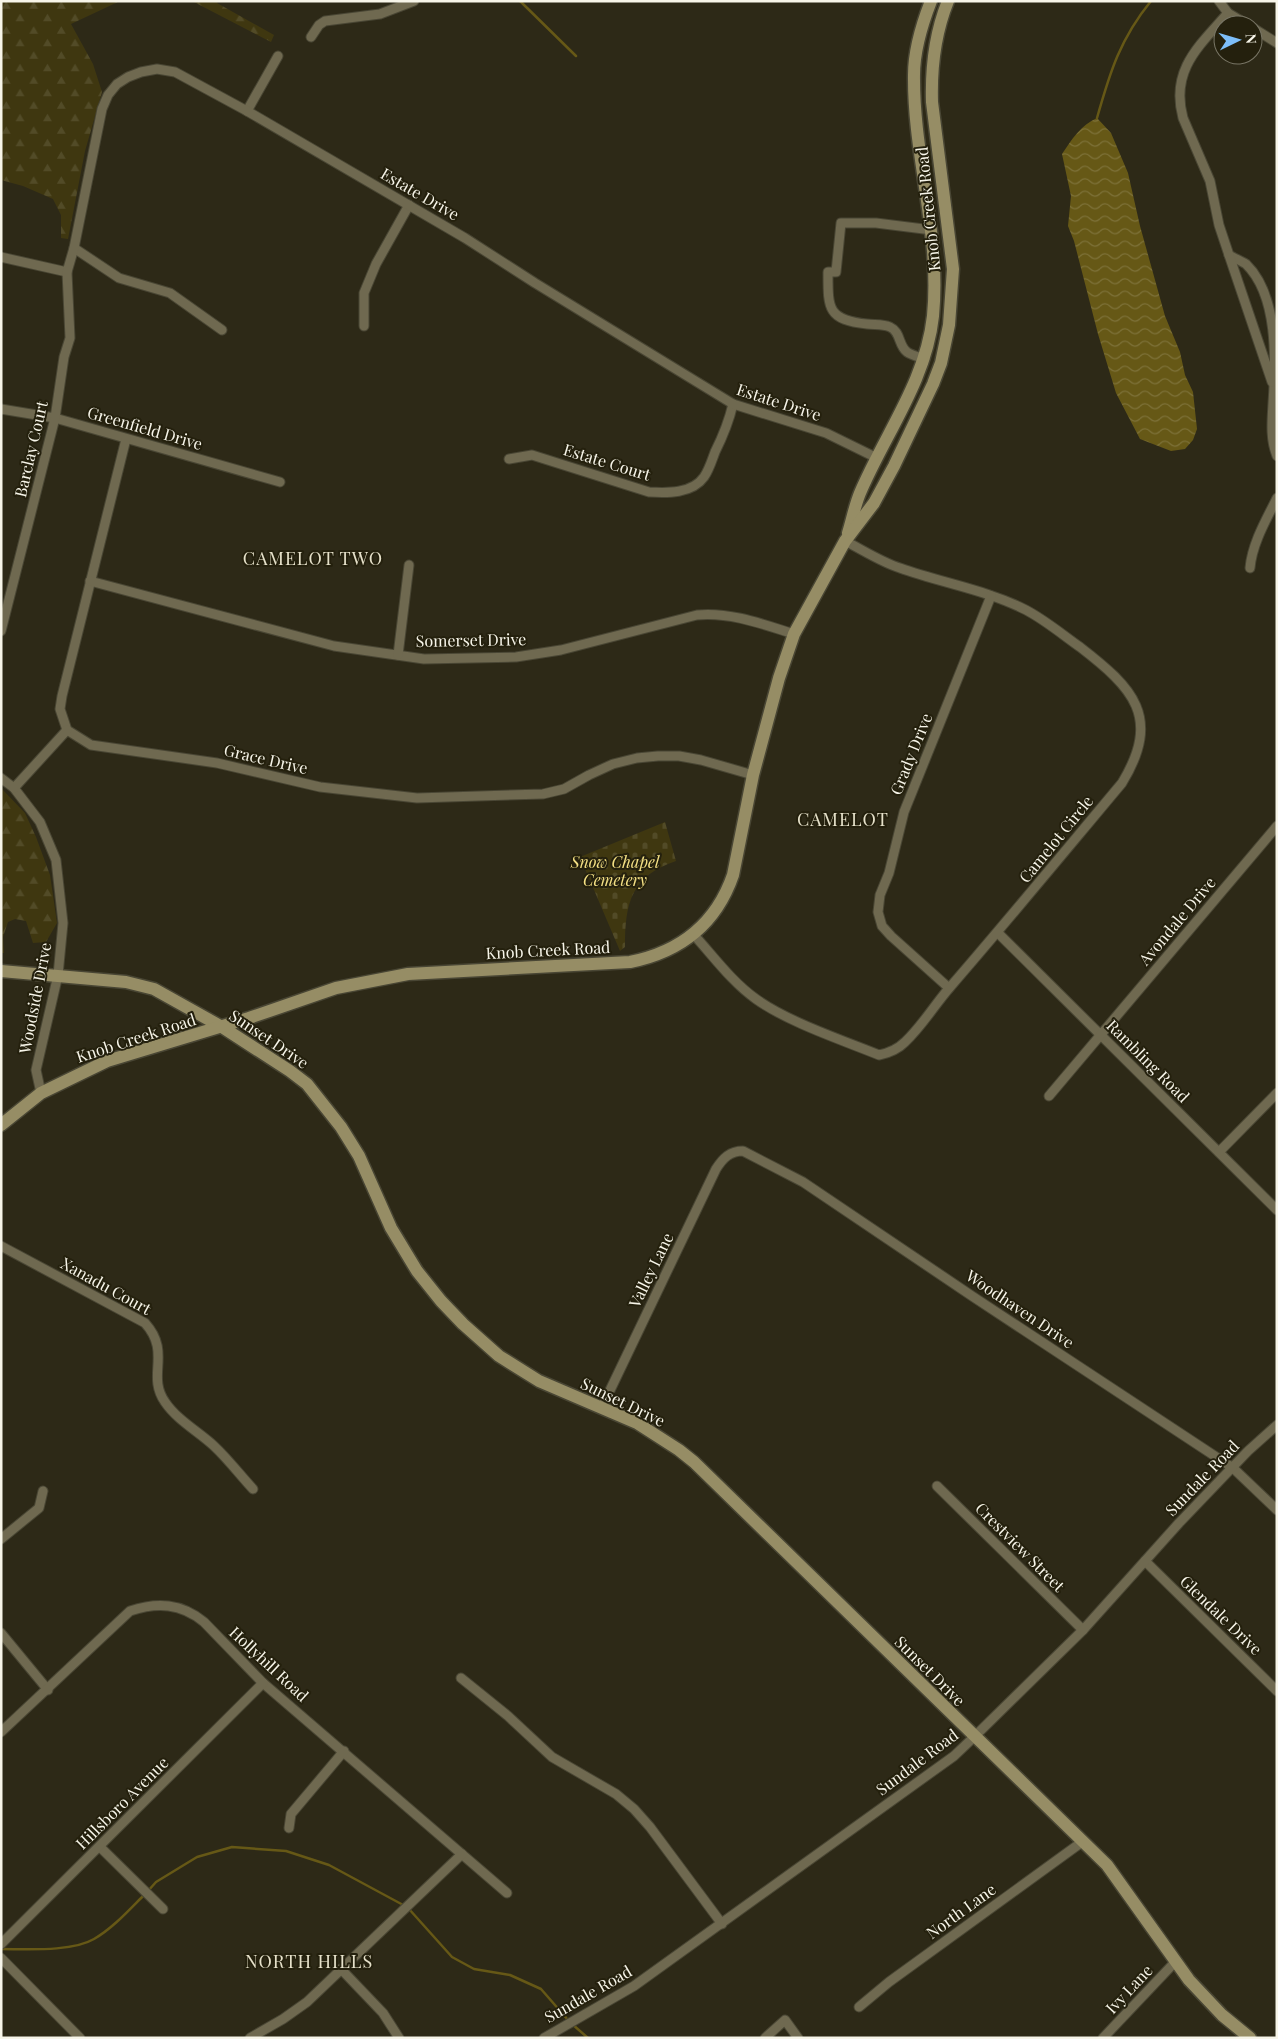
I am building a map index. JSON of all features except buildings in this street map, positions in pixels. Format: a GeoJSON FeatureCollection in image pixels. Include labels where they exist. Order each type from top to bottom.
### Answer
{"type":"FeatureCollection","features":[{"type":"Feature","properties":{"kind":"main road","name":"Knob Creek Road"},"geometry":{"type":"LineString","coordinates":[[846,541],[859,494],[915,384],[925,359],[930,339],[934,294],[932,230],[921,153],[914,73],[922,28],[931,1]]}},
{"type":"Feature","properties":{"kind":"main road","name":"Knob Creek Road"},"geometry":{"type":"LineString","coordinates":[[1,1125],[41,1093],[107,1061],[222,1027],[336,988],[408,974],[630,962],[662,953],[694,936],[713,913],[729,888],[738,857],[753,775],[779,678],[794,634],[846,541],[874,503],[906,442],[941,363],[949,325],[953,269],[932,102],[932,66],[947,5]]}},
{"type":"Feature","properties":{"kind":"main road"},"geometry":{"type":"LineString","coordinates":[[932,66],[929,41],[922,28],[930,25],[947,5]]}},
{"type":"Feature","properties":{"kind":"main road"},"geometry":{"type":"LineString","coordinates":[[921,153],[938,151]]}},
{"type":"Feature","properties":{"kind":"main road"},"geometry":{"type":"LineString","coordinates":[[932,230],[948,228]]}},
{"type":"Feature","properties":{"kind":"main road"},"geometry":{"type":"LineString","coordinates":[[925,359],[941,363]]}},
{"type":"Feature","properties":{"kind":"main road"},"geometry":{"type":"LineString","coordinates":[[877,458],[886,458],[906,442]]}},
{"type":"Feature","properties":{"kind":"main road"},"geometry":{"type":"LineString","coordinates":[[874,503],[881,480],[880,463],[877,458]]}},
{"type":"Feature","properties":{"kind":"main road","name":"Sunset Drive"},"geometry":{"type":"LineString","coordinates":[[1,972],[58,975],[126,982],[154,988],[222,1027],[290,1071],[311,1089],[341,1127],[359,1156],[392,1228],[417,1271],[441,1301],[463,1324],[499,1356],[539,1381],[602,1407],[650,1431],[694,1462],[1102,1860],[1118,1879],[1189,1980],[1222,2015],[1250,2038]]}},
{"type":"Feature","properties":{"kind":"street"},"geometry":{"type":"LineString","coordinates":[[311,37],[319,25],[325,21],[380,14],[414,1]]}},
{"type":"Feature","properties":{"kind":"street"},"geometry":{"type":"LineString","coordinates":[[1219,1],[1231,15]]}},
{"type":"Feature","properties":{"kind":"street"},"geometry":{"type":"LineString","coordinates":[[1228,13],[1188,60],[1180,84],[1180,96],[1183,118],[1210,181],[1218,225],[1274,388]]}},
{"type":"Feature","properties":{"kind":"street"},"geometry":{"type":"LineString","coordinates":[[1263,34],[1277,43]]}},
{"type":"Feature","properties":{"kind":"street"},"geometry":{"type":"LineString","coordinates":[[247,111],[278,56]]}},
{"type":"Feature","properties":{"kind":"street","name":"Estate Drive"},"geometry":{"type":"LineString","coordinates":[[67,272],[74,248],[102,109],[108,95],[117,84],[141,72],[157,69],[175,72],[247,111],[465,238],[733,404],[826,433],[877,458]]}},
{"type":"Feature","properties":{"kind":"street"},"geometry":{"type":"LineString","coordinates":[[364,326],[364,293],[376,264],[409,205]]}},
{"type":"Feature","properties":{"kind":"street"},"geometry":{"type":"LineString","coordinates":[[925,359],[907,352],[900,345],[897,333],[891,327],[852,322],[841,318],[831,310],[828,298],[828,272],[836,272],[841,223],[876,223],[932,230]]}},
{"type":"Feature","properties":{"kind":"street"},"geometry":{"type":"LineString","coordinates":[[74,248],[119,278],[170,294],[222,330]]}},
{"type":"Feature","properties":{"kind":"street"},"geometry":{"type":"LineString","coordinates":[[1229,255],[1246,264],[1253,272],[1267,294],[1272,308],[1275,321],[1276,348],[1272,439],[1277,456]]}},
{"type":"Feature","properties":{"kind":"street"},"geometry":{"type":"LineString","coordinates":[[1,257],[67,272]]}},
{"type":"Feature","properties":{"kind":"street","name":"Barclay Court"},"geometry":{"type":"LineString","coordinates":[[1,631],[55,418],[64,357],[70,338],[67,272]]}},
{"type":"Feature","properties":{"kind":"street","name":"Estate Court"},"geometry":{"type":"LineString","coordinates":[[510,459],[532,455],[649,492],[679,492],[691,487],[703,478],[727,426],[733,404]]}},
{"type":"Feature","properties":{"kind":"street","name":"Greenfield Drive"},"geometry":{"type":"LineString","coordinates":[[1,409],[55,418],[280,482]]}},
{"type":"Feature","properties":{"kind":"street"},"geometry":{"type":"LineString","coordinates":[[14,788],[67,730],[60,709],[62,696],[126,439]]}},
{"type":"Feature","properties":{"kind":"street"},"geometry":{"type":"LineString","coordinates":[[1250,568],[1256,543],[1277,498]]}},
{"type":"Feature","properties":{"kind":"street","name":"Camelot Circle"},"geometry":{"type":"LineString","coordinates":[[694,936],[737,983],[756,1000],[790,1018],[879,1056],[890,1053],[904,1043],[949,988],[998,933],[1122,783],[1132,766],[1138,749],[1140,734],[1140,719],[1136,704],[1128,690],[1098,661],[1027,611],[991,596],[899,568],[846,541]]}},
{"type":"Feature","properties":{"kind":"street"},"geometry":{"type":"LineString","coordinates":[[398,655],[409,565]]}},
{"type":"Feature","properties":{"kind":"street","name":"Somerset Drive"},"geometry":{"type":"LineString","coordinates":[[90,581],[334,646],[424,659],[516,657],[562,650],[697,615],[716,614],[734,616],[794,634]]}},
{"type":"Feature","properties":{"kind":"street","name":"Grady Drive"},"geometry":{"type":"LineString","coordinates":[[949,988],[891,936],[882,926],[878,912],[880,895],[889,873],[904,812],[991,596]]}},
{"type":"Feature","properties":{"kind":"street","name":"Grace Drive"},"geometry":{"type":"LineString","coordinates":[[67,730],[91,745],[216,763],[320,787],[417,798],[543,794],[564,789],[589,774],[613,764],[637,758],[658,756],[679,756],[700,760],[753,775]]}},
{"type":"Feature","properties":{"kind":"street","name":"Woodside Drive"},"geometry":{"type":"LineString","coordinates":[[1,778],[14,788],[40,822],[56,860],[64,923],[58,975],[36,1070],[41,1093]]}},
{"type":"Feature","properties":{"kind":"street","name":"Avondale Drive"},"geometry":{"type":"LineString","coordinates":[[1049,1096],[1277,826]]}},
{"type":"Feature","properties":{"kind":"street","name":"Rambling Road"},"geometry":{"type":"LineString","coordinates":[[998,933],[1277,1210]]}},
{"type":"Feature","properties":{"kind":"street"},"geometry":{"type":"LineString","coordinates":[[1219,1152],[1277,1093]]}},
{"type":"Feature","properties":{"kind":"street","name":"Valley Lane"},"geometry":{"type":"LineString","coordinates":[[602,1407],[716,1169],[721,1161],[735,1151]]}},
{"type":"Feature","properties":{"kind":"street","name":"Woodhaven Drive"},"geometry":{"type":"LineString","coordinates":[[735,1151],[743,1151],[753,1155],[803,1182],[980,1302],[1234,1468],[1277,1510]]}},
{"type":"Feature","properties":{"kind":"street","name":"Xanadu Court"},"geometry":{"type":"LineString","coordinates":[[1,1246],[145,1323],[157,1340],[159,1351],[157,1380],[160,1392],[166,1403],[216,1447],[253,1489]]}},
{"type":"Feature","properties":{"kind":"street","name":"Sundale Road"},"geometry":{"type":"LineString","coordinates":[[544,2038],[634,1986],[954,1756],[1083,1630],[1144,1561],[1234,1468],[1248,1451],[1277,1425]]}},
{"type":"Feature","properties":{"kind":"street","name":"Crestview Street"},"geometry":{"type":"LineString","coordinates":[[937,1486],[1083,1630]]}},
{"type":"Feature","properties":{"kind":"street"},"geometry":{"type":"LineString","coordinates":[[1,1539],[39,1508],[43,1491]]}},
{"type":"Feature","properties":{"kind":"street","name":"Glendale Drive"},"geometry":{"type":"LineString","coordinates":[[1144,1561],[1277,1691]]}},
{"type":"Feature","properties":{"kind":"street","name":"Hollyhill Road"},"geometry":{"type":"LineString","coordinates":[[1,1732],[48,1690],[130,1611],[155,1605],[167,1605],[192,1613],[204,1622],[263,1683],[507,1893]]}},
{"type":"Feature","properties":{"kind":"street"},"geometry":{"type":"LineString","coordinates":[[1,1633],[48,1690]]}},
{"type":"Feature","properties":{"kind":"street"},"geometry":{"type":"LineString","coordinates":[[462,1678],[508,1716],[552,1757],[603,1786],[634,1809],[650,1827],[722,1924]]}},
{"type":"Feature","properties":{"kind":"street","name":"Hillsboro Avenue"},"geometry":{"type":"LineString","coordinates":[[1,1944],[263,1683]]}},
{"type":"Feature","properties":{"kind":"street"},"geometry":{"type":"LineString","coordinates":[[289,1828],[291,1814],[344,1751]]}},
{"type":"Feature","properties":{"kind":"street","name":"North Lane"},"geometry":{"type":"LineString","coordinates":[[859,2007],[889,1982],[1082,1842]]}},
{"type":"Feature","properties":{"kind":"street"},"geometry":{"type":"LineString","coordinates":[[100,1847],[163,1909]]}},
{"type":"Feature","properties":{"kind":"street"},"geometry":{"type":"LineString","coordinates":[[250,2038],[283,2019],[307,2002],[462,1854]]}},
{"type":"Feature","properties":{"kind":"street"},"geometry":{"type":"LineString","coordinates":[[1,1958],[80,2038]]}},
{"type":"Feature","properties":{"kind":"street","name":"Ivy Lane"},"geometry":{"type":"LineString","coordinates":[[1103,2038],[1176,1961]]}},
{"type":"Feature","properties":{"kind":"street"},"geometry":{"type":"LineString","coordinates":[[341,1969],[383,2012],[399,2038]]}},
{"type":"Feature","properties":{"kind":"street"},"geometry":{"type":"LineString","coordinates":[[765,2038],[785,2020],[798,2038]]}},
{"type":"Feature","properties":{"kind":"green space"},"geometry":{"type":"Polygon","coordinates":[[[1,1],[120,1],[71,24],[93,64],[102,92],[85,151],[68,239],[61,238],[61,215],[53,199],[23,186],[1,180],[1,1]]]}},
{"type":"Feature","properties":{"kind":"green space"},"geometry":{"type":"Polygon","coordinates":[[[192,1],[218,1],[217,3],[274,35],[271,42],[192,1]]]}},
{"type":"Feature","properties":{"kind":"green space"},"geometry":{"type":"Polygon","coordinates":[[[1,788],[25,813],[36,837],[50,875],[57,923],[46,942],[33,943],[26,921],[15,919],[8,922],[3,937],[4,953],[1,953],[1,788]]]}},
{"type":"Feature","properties":{"kind":"green space","name":"Snow Chapel Cemetery"},"geometry":{"type":"Polygon","coordinates":[[[665,822],[676,861],[661,867],[640,883],[629,904],[625,947],[620,951],[580,857],[665,822]]]}},
{"type":"Feature","properties":{"kind":"water"},"geometry":{"type":"Polygon","coordinates":[[[1097,118],[1111,133],[1128,173],[1140,226],[1165,316],[1180,352],[1185,375],[1193,392],[1197,429],[1193,440],[1185,449],[1171,451],[1140,439],[1116,393],[1098,334],[1074,241],[1068,226],[1071,196],[1062,154],[1073,138],[1091,121],[1097,118]]]}},
{"type":"Feature","properties":{"kind":"waterway"},"geometry":{"type":"LineString","coordinates":[[520,1],[576,56]]}},
{"type":"Feature","properties":{"kind":"waterway"},"geometry":{"type":"LineString","coordinates":[[1097,118],[1117,57],[1131,29],[1151,1]]}},
{"type":"Feature","properties":{"kind":"waterway"},"geometry":{"type":"LineString","coordinates":[[148,1891],[156,1882],[197,1857],[232,1847],[286,1851],[329,1865],[405,1906]]}},
{"type":"Feature","properties":{"kind":"waterway"},"geometry":{"type":"LineString","coordinates":[[1,1949],[49,1949],[85,1943],[108,1930],[144,1895]]}},
{"type":"Feature","properties":{"kind":"waterway"},"geometry":{"type":"LineString","coordinates":[[409,1909],[452,1957],[474,1969],[510,1975],[541,1989],[568,2020]]}},
{"type":"Feature","properties":{"kind":"waterway"},"geometry":{"type":"LineString","coordinates":[[572,2024],[588,2038]]}},
{"type":"Feature","properties":{"kind":"district","name":"CAMELOT TWO"},"geometry":{"type":"Point","coordinates":[313,559]}},
{"type":"Feature","properties":{"kind":"district","name":"CAMELOT"},"geometry":{"type":"Point","coordinates":[843,820]}},
{"type":"Feature","properties":{"kind":"district","name":"NORTH HILLS"},"geometry":{"type":"Point","coordinates":[309,1962]}}]}
